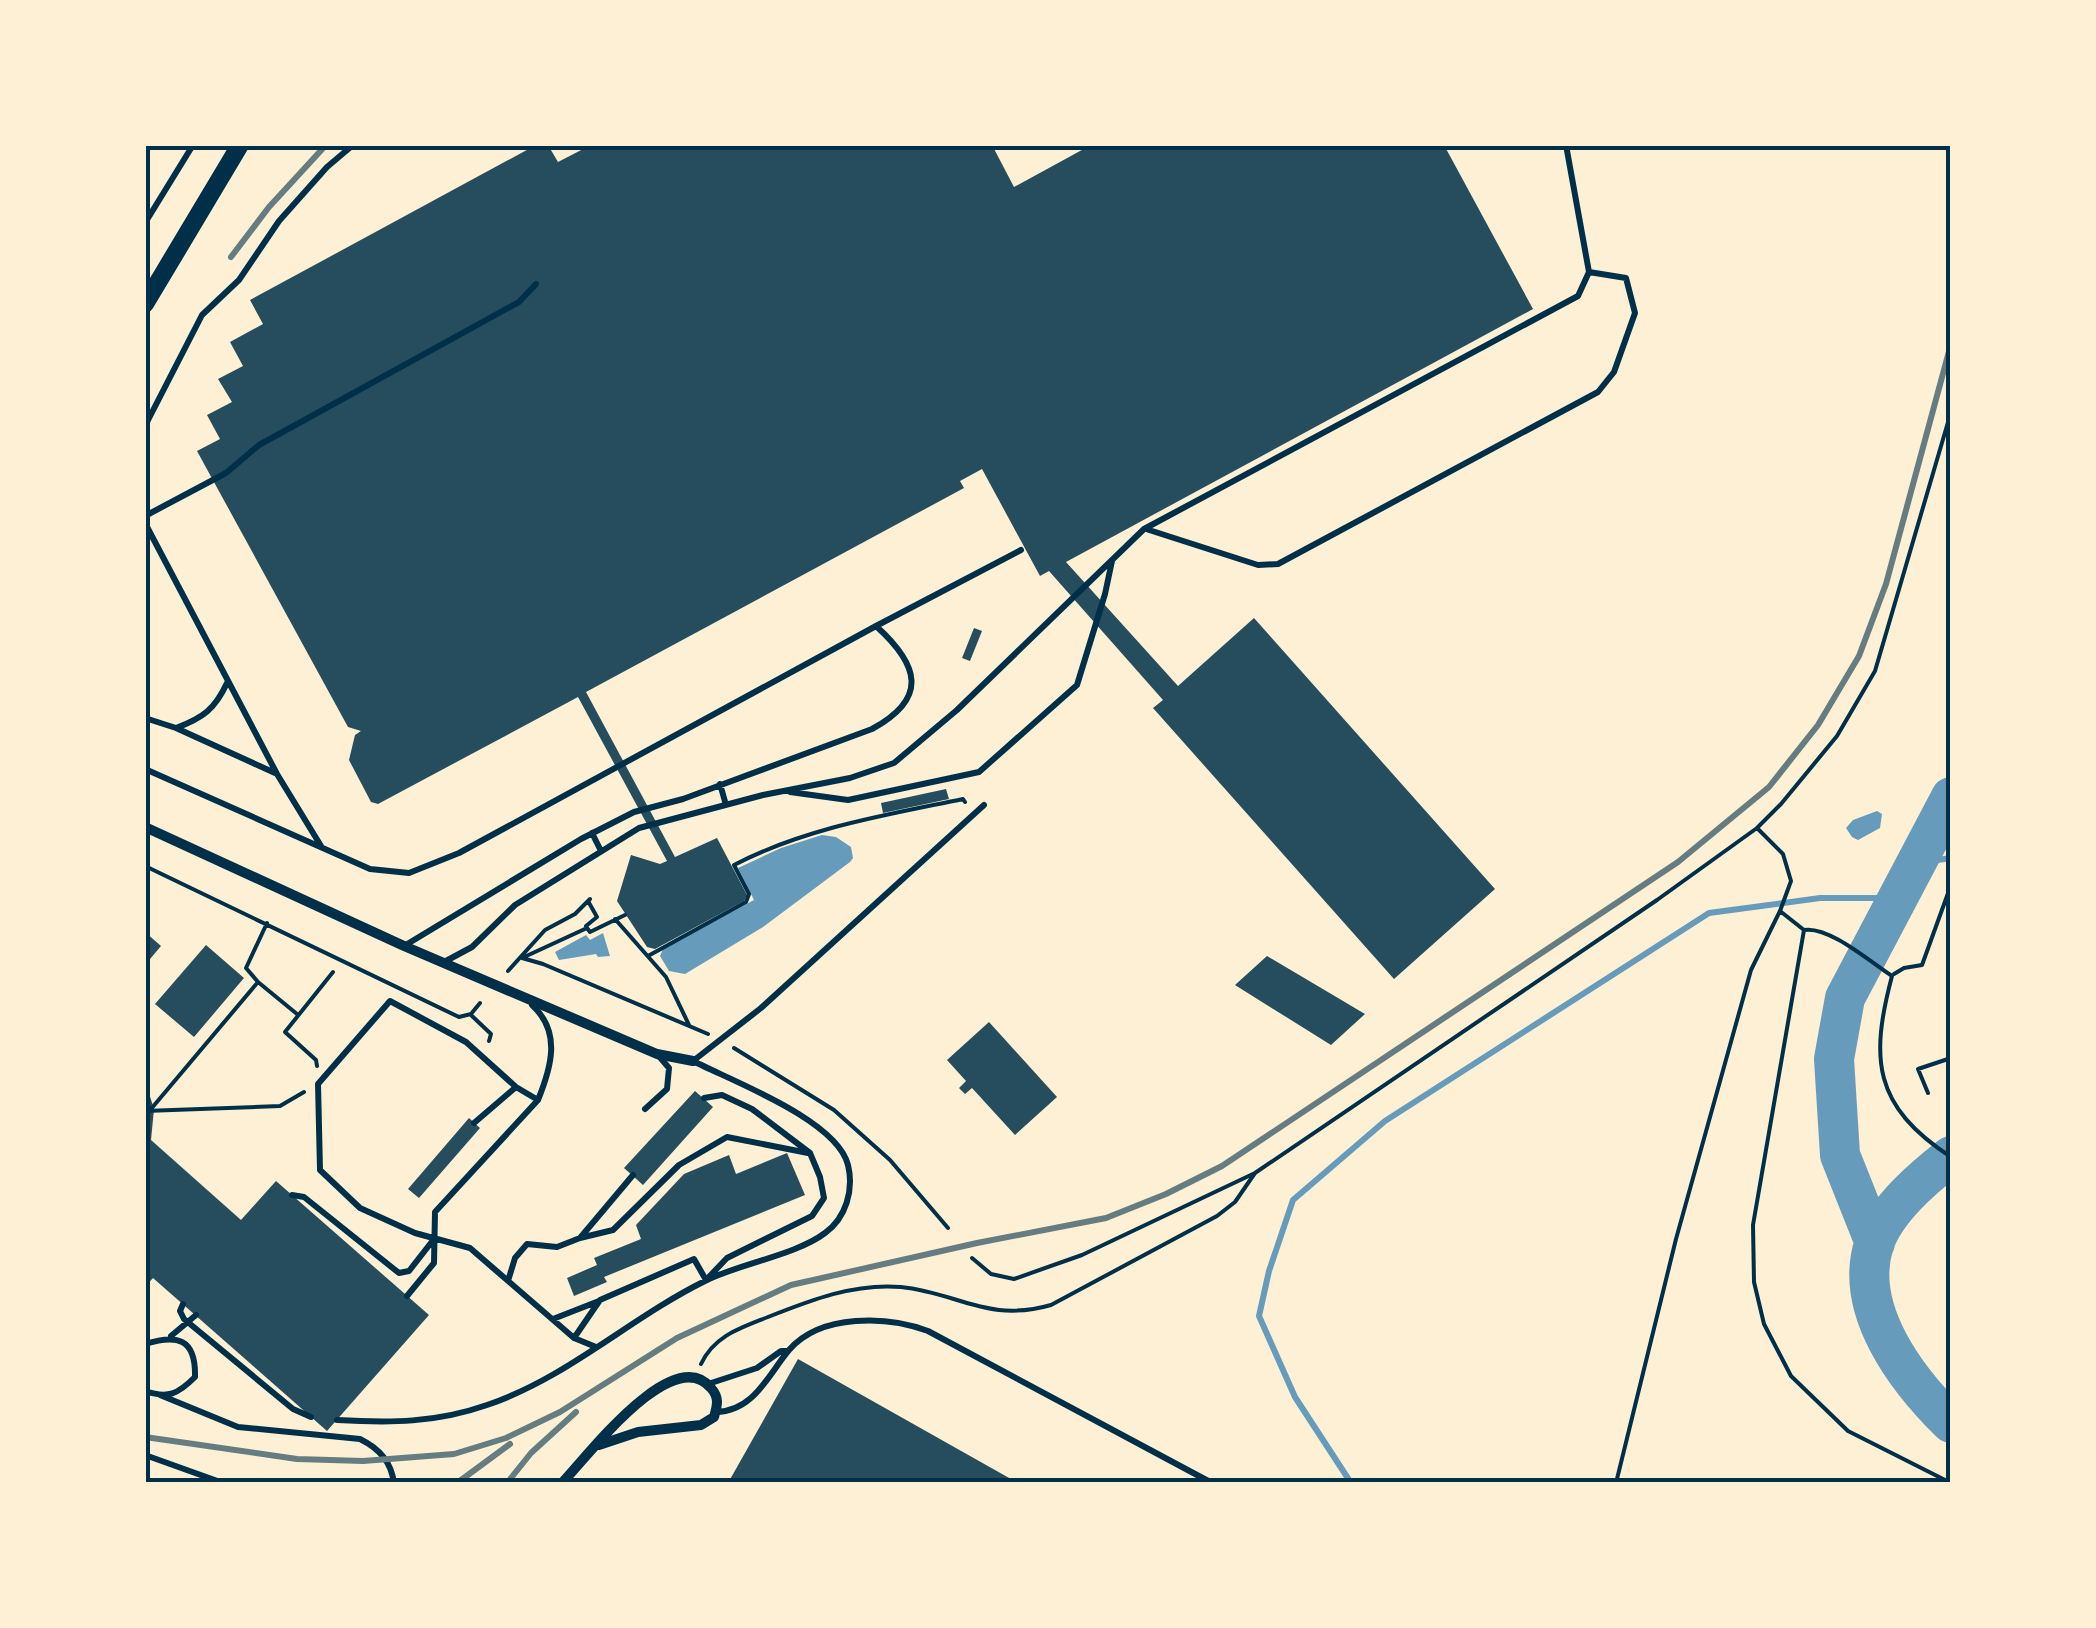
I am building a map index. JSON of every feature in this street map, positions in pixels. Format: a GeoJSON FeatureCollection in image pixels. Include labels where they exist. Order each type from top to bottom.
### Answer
{"type":"FeatureCollection","features":[{"type":"Feature","properties":{"kind":"main road"},"geometry":{"type":"LineString","coordinates":[[145,304],[240,145]]}},
{"type":"Feature","properties":{"kind":"street"},"geometry":{"type":"LineString","coordinates":[[145,827],[404,946],[657,1054],[693,1061]]}},
{"type":"Feature","properties":{"kind":"street"},"geometry":{"type":"LineString","coordinates":[[562,1483],[642,1398],[679,1378],[695,1377],[716,1394],[714,1417],[701,1425],[638,1432],[599,1445]]}},
{"type":"Feature","properties":{"kind":"lane"},"geometry":{"type":"LineString","coordinates":[[145,222],[193,145]]}},
{"type":"Feature","properties":{"kind":"lane"},"geometry":{"type":"LineString","coordinates":[[145,426],[202,315],[239,280],[279,222],[327,167],[354,145]]}},
{"type":"Feature","properties":{"kind":"lane"},"geometry":{"type":"LineString","coordinates":[[444,962],[472,947],[516,905],[639,828],[894,764],[957,710],[1144,528],[1578,296],[1589,272],[1566,145]]}},
{"type":"Feature","properties":{"kind":"lane"},"geometry":{"type":"LineString","coordinates":[[1144,528],[1258,565],[1278,564],[1598,392],[1614,372],[1635,313],[1626,278],[1589,272]]}},
{"type":"Feature","properties":{"kind":"lane"},"geometry":{"type":"LineString","coordinates":[[322,847],[277,774],[145,520],[226,473],[259,444],[519,302],[536,284]]}},
{"type":"Feature","properties":{"kind":"lane"},"geometry":{"type":"LineString","coordinates":[[145,769],[370,869],[409,873],[459,854],[1021,550]]}},
{"type":"Feature","properties":{"kind":"lane"},"geometry":{"type":"LineString","coordinates":[[784,791],[848,800],[979,772],[1077,684],[1106,594],[1112,561]]}},
{"type":"Feature","properties":{"kind":"lane"},"geometry":{"type":"LineString","coordinates":[[404,946],[634,812],[890,720],[906,704],[912,682],[899,647],[876,626]]}},
{"type":"Feature","properties":{"kind":"lane"},"geometry":{"type":"LineString","coordinates":[[176,728],[203,718],[218,704],[228,682]]}},
{"type":"Feature","properties":{"kind":"lane"},"geometry":{"type":"LineString","coordinates":[[145,718],[277,774]]}},
{"type":"Feature","properties":{"kind":"lane"},"geometry":{"type":"LineString","coordinates":[[720,784],[726,805]]}},
{"type":"Feature","properties":{"kind":"lane"},"geometry":{"type":"LineString","coordinates":[[337,1420],[401,1424],[489,1405],[563,1368],[706,1280],[824,1234],[844,1214],[849,1189],[848,1163],[832,1141],[803,1117],[693,1061],[884,898],[984,805]]}},
{"type":"Feature","properties":{"kind":"lane"},"geometry":{"type":"LineString","coordinates":[[592,834],[601,851]]}},
{"type":"Feature","properties":{"kind":"lane"},"geometry":{"type":"LineString","coordinates":[[407,1296],[434,1263],[434,1212],[538,1100],[553,1062],[540,1012],[519,993]]}},
{"type":"Feature","properties":{"kind":"lane"},"geometry":{"type":"LineString","coordinates":[[538,1100],[516,1087],[466,1042],[390,1001],[318,1084],[320,1170],[360,1208],[415,1234],[470,1248],[574,1338],[597,1348]]}},
{"type":"Feature","properties":{"kind":"lane"},"geometry":{"type":"LineString","coordinates":[[645,1109],[667,1089],[668,1068],[657,1054]]}},
{"type":"Feature","properties":{"kind":"lane"},"geometry":{"type":"LineString","coordinates":[[474,1124],[516,1087]]}},
{"type":"Feature","properties":{"kind":"lane"},"geometry":{"type":"LineString","coordinates":[[704,1098],[722,1095],[752,1109],[810,1153],[824,1198],[812,1216],[727,1258],[706,1280]]}},
{"type":"Feature","properties":{"kind":"lane"},"geometry":{"type":"LineString","coordinates":[[508,1282],[515,1258],[527,1244],[556,1248],[614,1230],[679,1165],[728,1137],[810,1153]]}},
{"type":"Feature","properties":{"kind":"lane"},"geometry":{"type":"LineString","coordinates":[[580,1238],[633,1175]]}},
{"type":"Feature","properties":{"kind":"lane"},"geometry":{"type":"LineString","coordinates":[[292,1196],[304,1197],[398,1273],[408,1271],[435,1238]]}},
{"type":"Feature","properties":{"kind":"lane"},"geometry":{"type":"LineString","coordinates":[[553,1320],[694,1259],[706,1280]]}},
{"type":"Feature","properties":{"kind":"lane"},"geometry":{"type":"LineString","coordinates":[[574,1338],[600,1300]]}},
{"type":"Feature","properties":{"kind":"lane"},"geometry":{"type":"LineString","coordinates":[[183,1304],[180,1311],[184,1319],[293,1409],[311,1417]]}},
{"type":"Feature","properties":{"kind":"lane"},"geometry":{"type":"LineString","coordinates":[[145,1344],[170,1337],[196,1315]]}},
{"type":"Feature","properties":{"kind":"lane"},"geometry":{"type":"LineString","coordinates":[[715,1412],[732,1412],[756,1394],[803,1338],[842,1324],[872,1319],[912,1326],[1212,1483]]}},
{"type":"Feature","properties":{"kind":"lane"},"geometry":{"type":"LineString","coordinates":[[160,1395],[181,1391],[195,1377],[193,1356],[170,1337]]}},
{"type":"Feature","properties":{"kind":"lane"},"geometry":{"type":"LineString","coordinates":[[708,1384],[757,1368],[789,1351]]}},
{"type":"Feature","properties":{"kind":"lane"},"geometry":{"type":"LineString","coordinates":[[145,1390],[238,1427],[360,1439],[373,1445],[392,1466],[394,1483]]}},
{"type":"Feature","properties":{"kind":"lane"},"geometry":{"type":"LineString","coordinates":[[145,1455],[223,1483]]}},
{"type":"Feature","properties":{"kind":"path"},"geometry":{"type":"LineString","coordinates":[[972,1258],[991,1274],[1014,1279],[1082,1254],[1255,1173],[1757,828],[1837,736],[1876,671],[1951,412]]}},
{"type":"Feature","properties":{"kind":"path"},"geometry":{"type":"LineString","coordinates":[[648,956],[746,902],[750,894],[734,865],[758,853],[853,822],[964,799],[975,813]]}},
{"type":"Feature","properties":{"kind":"path"},"geometry":{"type":"LineString","coordinates":[[1616,1483],[1676,1240],[1750,970],[1791,881],[1782,854],[1757,828]]}},
{"type":"Feature","properties":{"kind":"path"},"geometry":{"type":"LineString","coordinates":[[145,866],[459,1017],[471,1014],[480,1002]]}},
{"type":"Feature","properties":{"kind":"path"},"geometry":{"type":"LineString","coordinates":[[1951,885],[1922,965],[1904,968],[1892,976],[1882,1013],[1878,1059],[1892,1102],[1933,1145],[1951,1156]]}},
{"type":"Feature","properties":{"kind":"path"},"geometry":{"type":"LineString","coordinates":[[508,971],[545,930],[575,914],[589,900],[597,918],[585,924],[590,932],[625,914]]}},
{"type":"Feature","properties":{"kind":"path"},"geometry":{"type":"LineString","coordinates":[[1780,911],[1804,930],[1817,928],[1892,976]]}},
{"type":"Feature","properties":{"kind":"path"},"geometry":{"type":"LineString","coordinates":[[616,918],[666,977],[689,1026]]}},
{"type":"Feature","properties":{"kind":"path"},"geometry":{"type":"LineString","coordinates":[[267,923],[246,968],[298,1016]]}},
{"type":"Feature","properties":{"kind":"path"},"geometry":{"type":"LineString","coordinates":[[522,958],[587,928]]}},
{"type":"Feature","properties":{"kind":"path"},"geometry":{"type":"LineString","coordinates":[[1804,930],[1754,1225],[1754,1282],[1764,1324],[1790,1376],[1848,1431],[1951,1483]]}},
{"type":"Feature","properties":{"kind":"path"},"geometry":{"type":"LineString","coordinates":[[522,958],[721,1040],[834,1110],[890,1160],[948,1228]]}},
{"type":"Feature","properties":{"kind":"path"},"geometry":{"type":"LineString","coordinates":[[147,1111],[280,1106],[318,1084],[316,1060],[285,1032],[333,972]]}},
{"type":"Feature","properties":{"kind":"path"},"geometry":{"type":"LineString","coordinates":[[147,1111],[258,982]]}},
{"type":"Feature","properties":{"kind":"path"},"geometry":{"type":"LineString","coordinates":[[471,1014],[491,1034]]}},
{"type":"Feature","properties":{"kind":"path"},"geometry":{"type":"LineString","coordinates":[[1928,1093],[1918,1069],[1951,1058]]}},
{"type":"Feature","properties":{"kind":"path"},"geometry":{"type":"LineString","coordinates":[[695,1377],[709,1347],[732,1331],[856,1287],[903,1288],[999,1312],[1025,1312],[1051,1305],[1217,1216],[1235,1202],[1255,1173]]}},
{"type":"Feature","properties":{"kind":"water"},"geometry":{"type":"Polygon","coordinates":[[[1877,811],[1882,814],[1880,828],[1858,840],[1852,837],[1846,828],[1853,820],[1877,811]]]}},
{"type":"Feature","properties":{"kind":"water"},"geometry":{"type":"Polygon","coordinates":[[[822,835],[836,837],[851,847],[850,862],[763,927],[685,974],[669,971],[660,956],[663,949],[754,900],[738,868],[822,835]]]}},
{"type":"Feature","properties":{"kind":"water"},"geometry":{"type":"Polygon","coordinates":[[[603,933],[610,956],[596,954],[559,960],[555,952],[586,935],[590,940],[603,933]]]}},
{"type":"Feature","properties":{"kind":"building"},"geometry":{"type":"Polygon","coordinates":[[[536,145],[548,145],[558,162],[591,145],[992,145],[1014,187],[1091,145],[1444,145],[1533,309],[1066,562],[1178,686],[1254,618],[1495,889],[1394,979],[1153,708],[1163,700],[1049,571],[1040,576],[982,469],[960,481],[964,488],[586,692],[675,857],[717,838],[747,895],[744,901],[655,949],[647,947],[617,901],[631,855],[660,864],[667,861],[578,697],[378,804],[371,802],[349,760],[355,735],[361,731],[348,727],[197,451],[220,439],[207,415],[232,402],[218,379],[243,366],[230,342],[263,324],[250,300],[536,145]]]}},
{"type":"Feature","properties":{"kind":"building"},"geometry":{"type":"Polygon","coordinates":[[[974,628],[982,631],[970,661],[962,658],[974,628]]]}},
{"type":"Feature","properties":{"kind":"building"},"geometry":{"type":"Polygon","coordinates":[[[946,789],[949,799],[883,813],[881,803],[946,789]]]}},
{"type":"Feature","properties":{"kind":"building"},"geometry":{"type":"Polygon","coordinates":[[[145,932],[161,946],[145,965],[145,932]]]}},
{"type":"Feature","properties":{"kind":"building"},"geometry":{"type":"Polygon","coordinates":[[[206,945],[244,978],[194,1037],[155,1004],[206,945]]]}},
{"type":"Feature","properties":{"kind":"building"},"geometry":{"type":"Polygon","coordinates":[[[1267,956],[1365,1014],[1331,1045],[1235,985],[1267,956]]]}},
{"type":"Feature","properties":{"kind":"building"},"geometry":{"type":"Polygon","coordinates":[[[989,1022],[1057,1097],[1015,1135],[972,1088],[965,1094],[959,1088],[966,1081],[947,1060],[989,1022]]]}},
{"type":"Feature","properties":{"kind":"building"},"geometry":{"type":"Polygon","coordinates":[[[145,1081],[154,1109],[151,1140],[241,1220],[276,1181],[429,1315],[327,1431],[153,1278],[145,1287],[145,1081]]]}},
{"type":"Feature","properties":{"kind":"building"},"geometry":{"type":"Polygon","coordinates":[[[695,1091],[713,1107],[643,1185],[624,1168],[695,1091]]]}},
{"type":"Feature","properties":{"kind":"building"},"geometry":{"type":"Polygon","coordinates":[[[469,1118],[480,1128],[419,1198],[408,1189],[469,1118]]]}},
{"type":"Feature","properties":{"kind":"building"},"geometry":{"type":"Polygon","coordinates":[[[787,1153],[805,1195],[604,1277],[607,1282],[574,1296],[567,1278],[597,1265],[594,1258],[641,1239],[636,1225],[684,1174],[729,1155],[736,1174],[787,1153]]]}},
{"type":"Feature","properties":{"kind":"building"},"geometry":{"type":"Polygon","coordinates":[[[798,1359],[1018,1483],[728,1483],[798,1359]]]}},
{"type":"Feature","properties":{"kind":"waterway"},"geometry":{"type":"LineString","coordinates":[[1875,1243],[1840,1155],[1834,1059],[1845,998],[1951,797]]}},
{"type":"Feature","properties":{"kind":"waterway"},"geometry":{"type":"LineString","coordinates":[[1918,863],[1951,858]]}},
{"type":"Feature","properties":{"kind":"waterway"},"geometry":{"type":"LineString","coordinates":[[1351,1483],[1295,1397],[1259,1316],[1269,1271],[1293,1200],[1385,1121],[1709,913],[1820,898],[1899,898]]}},
{"type":"Feature","properties":{"kind":"waterway"},"geometry":{"type":"LineString","coordinates":[[1951,1156],[1917,1184],[1887,1219],[1874,1244],[1869,1269],[1871,1294],[1888,1342],[1917,1386],[1951,1423]]}},
{"type":"Feature","properties":{"kind":"railway"},"geometry":{"type":"LineString","coordinates":[[231,257],[269,207],[326,145]]}},
{"type":"Feature","properties":{"kind":"railway"},"geometry":{"type":"LineString","coordinates":[[145,1437],[297,1459],[363,1461],[454,1454],[506,1438],[560,1412],[677,1338],[791,1285],[1106,1218],[1222,1166],[1678,862],[1769,787],[1818,725],[1859,656],[1886,584],[1951,344]]}},
{"type":"Feature","properties":{"kind":"railway"},"geometry":{"type":"LineString","coordinates":[[507,1483],[531,1453],[576,1412]]}},
{"type":"Feature","properties":{"kind":"railway"},"geometry":{"type":"LineString","coordinates":[[457,1483],[510,1444]]}}]}
